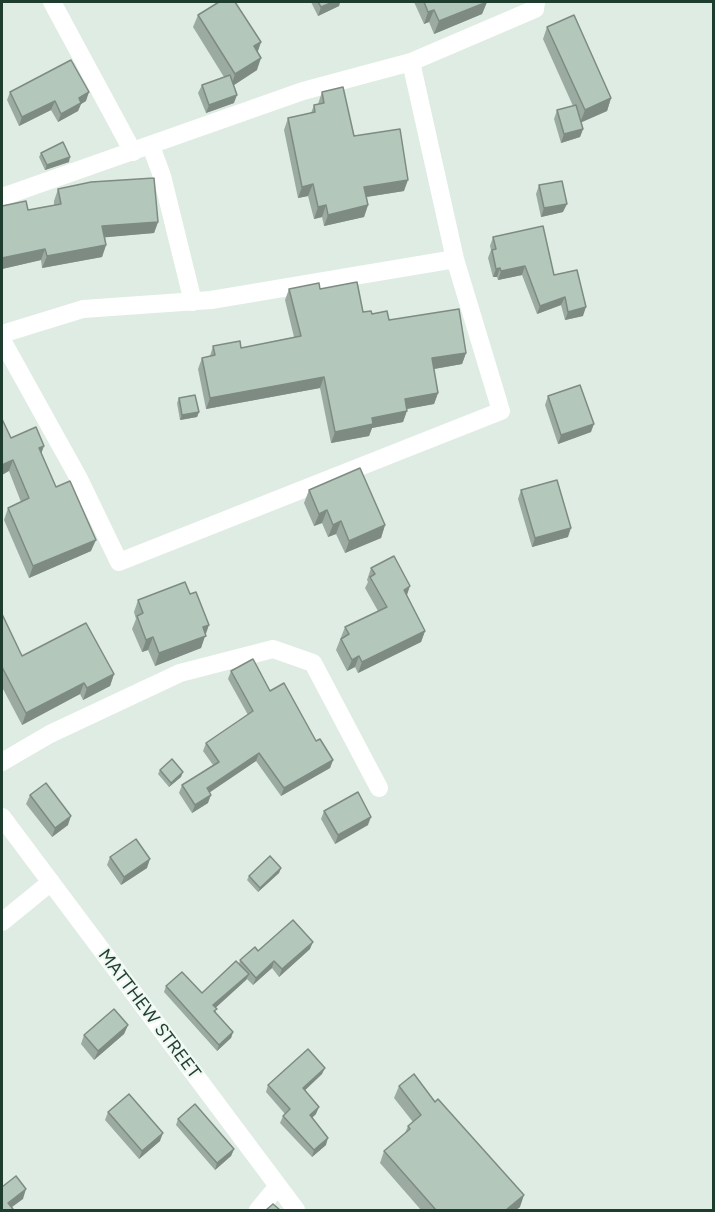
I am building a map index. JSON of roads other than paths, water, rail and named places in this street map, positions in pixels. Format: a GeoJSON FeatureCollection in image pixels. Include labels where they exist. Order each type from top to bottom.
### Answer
{"type":"FeatureCollection","features":[{"type":"Feature","properties":{"kind":"street"},"geometry":{"type":"LineString","coordinates":[[52,2],[133,152]]}},
{"type":"Feature","properties":{"kind":"street"},"geometry":{"type":"LineString","coordinates":[[2,196],[25,186],[151,146],[303,91],[411,62],[535,9],[536,2]]}},
{"type":"Feature","properties":{"kind":"street"},"geometry":{"type":"LineString","coordinates":[[2,340],[78,477],[119,562],[501,411],[455,259],[411,62]]}},
{"type":"Feature","properties":{"kind":"street"},"geometry":{"type":"LineString","coordinates":[[151,146],[162,176],[193,302]]}},
{"type":"Feature","properties":{"kind":"street"},"geometry":{"type":"LineString","coordinates":[[2,334],[83,309],[193,302],[455,259]]}},
{"type":"Feature","properties":{"kind":"street"},"geometry":{"type":"LineString","coordinates":[[2,762],[50,734],[180,673],[273,649],[313,663],[379,788]]}},
{"type":"Feature","properties":{"kind":"street","name":"MATTHEW STREET"},"geometry":{"type":"LineString","coordinates":[[2,818],[296,1210]]}},
{"type":"Feature","properties":{"kind":"street"},"geometry":{"type":"LineString","coordinates":[[2,922],[51,882]]}},
{"type":"Feature","properties":{"kind":"street"},"geometry":{"type":"LineString","coordinates":[[258,1210],[277,1186]]}}]}
